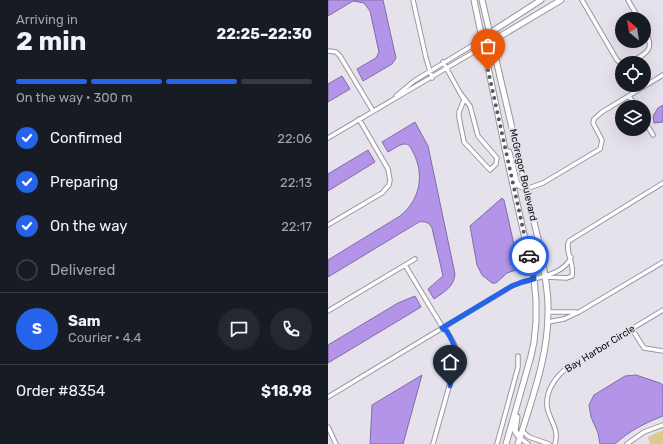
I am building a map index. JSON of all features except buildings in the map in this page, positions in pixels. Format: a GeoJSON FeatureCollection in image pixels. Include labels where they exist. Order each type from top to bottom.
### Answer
{"type":"FeatureCollection","features":[{"type":"Feature","properties":{"kind":"main road","name":"McGregor Boulevard"},"geometry":{"type":"LineString","coordinates":[[474,0],[534,279],[536,300],[534,342],[506,444]]}},
{"type":"Feature","properties":{"kind":"main road","name":"McGregor Boulevard"},"geometry":{"type":"LineString","coordinates":[[482,0],[539,243],[545,277],[548,312],[543,360],[518,444]]}},
{"type":"Feature","properties":{"kind":"main road"},"geometry":{"type":"LineString","coordinates":[[482,38],[542,0]]}},
{"type":"Feature","properties":{"kind":"main road"},"geometry":{"type":"LineString","coordinates":[[484,46],[561,0]]}},
{"type":"Feature","properties":{"kind":"main road"},"geometry":{"type":"LineString","coordinates":[[503,140],[507,146],[517,184],[526,189]]}},
{"type":"Feature","properties":{"kind":"main road"},"geometry":{"type":"LineString","coordinates":[[518,400],[515,431],[520,438]]}},
{"type":"Feature","properties":{"kind":"street"},"geometry":{"type":"LineString","coordinates":[[413,0],[429,71],[432,78]]}},
{"type":"Feature","properties":{"kind":"street"},"geometry":{"type":"LineString","coordinates":[[582,0],[615,57]]}},
{"type":"Feature","properties":{"kind":"street"},"geometry":{"type":"LineString","coordinates":[[628,0],[635,12]]}},
{"type":"Feature","properties":{"kind":"street"},"geometry":{"type":"LineString","coordinates":[[328,138],[373,111],[414,81],[482,38]]}},
{"type":"Feature","properties":{"kind":"street"},"geometry":{"type":"LineString","coordinates":[[388,101],[432,78],[484,46]]}},
{"type":"Feature","properties":{"kind":"street"},"geometry":{"type":"LineString","coordinates":[[638,56],[650,48]]}},
{"type":"Feature","properties":{"kind":"street"},"geometry":{"type":"LineString","coordinates":[[328,51],[336,52],[340,56],[373,111]]}},
{"type":"Feature","properties":{"kind":"street"},"geometry":{"type":"LineString","coordinates":[[443,62],[464,100],[459,112],[464,142],[490,170],[496,164],[497,158],[478,136],[470,106],[461,94]]}},
{"type":"Feature","properties":{"kind":"street"},"geometry":{"type":"LineString","coordinates":[[526,189],[543,183],[600,149],[602,140],[593,123],[594,119],[602,112],[663,75]]}},
{"type":"Feature","properties":{"kind":"street"},"geometry":{"type":"LineString","coordinates":[[629,96],[632,100]]}},
{"type":"Feature","properties":{"kind":"street"},"geometry":{"type":"LineString","coordinates":[[328,225],[382,193],[389,185],[390,180],[388,169],[359,120]]}},
{"type":"Feature","properties":{"kind":"street"},"geometry":{"type":"LineString","coordinates":[[328,397],[512,286],[522,282],[545,277],[569,277],[573,273],[571,257],[567,244],[572,238],[663,183]]}},
{"type":"Feature","properties":{"kind":"street"},"geometry":{"type":"LineString","coordinates":[[545,277],[567,265],[571,257]]}},
{"type":"Feature","properties":{"kind":"street"},"geometry":{"type":"LineString","coordinates":[[328,311],[415,259]]}},
{"type":"Feature","properties":{"kind":"street"},"geometry":{"type":"LineString","coordinates":[[548,322],[564,319],[579,312],[663,262]]}},
{"type":"Feature","properties":{"kind":"street"},"geometry":{"type":"LineString","coordinates":[[405,265],[442,328],[447,331],[458,353],[433,444]]}},
{"type":"Feature","properties":{"kind":"street","name":"Bay Harbor Circle"},"geometry":{"type":"LineString","coordinates":[[555,444],[557,438],[556,432],[549,413],[547,402],[555,380],[570,366],[663,310]]}},
{"type":"Feature","properties":{"kind":"street"},"geometry":{"type":"LineString","coordinates":[[548,312],[579,312]]}},
{"type":"Feature","properties":{"kind":"street"},"geometry":{"type":"LineString","coordinates":[[632,329],[644,348],[663,351]]}},
{"type":"Feature","properties":{"kind":"street"},"geometry":{"type":"LineString","coordinates":[[497,444],[518,367],[518,356]]}},
{"type":"Feature","properties":{"kind":"street"},"geometry":{"type":"LineString","coordinates":[[627,444],[644,432],[663,425]]}},
{"type":"Feature","properties":{"kind":"street"},"geometry":{"type":"LineString","coordinates":[[328,427],[336,444]]}},
{"type":"Feature","properties":{"kind":"street"},"geometry":{"type":"LineString","coordinates":[[522,431],[530,437],[549,444]]}},
{"type":"Feature","properties":{"kind":"street"},"geometry":{"type":"LineString","coordinates":[[520,438],[528,444]]}},
{"type":"Feature","properties":{"kind":"shaded area"},"geometry":{"type":"Polygon","coordinates":[[[328,0],[383,0],[396,58],[392,64],[363,81],[357,69],[376,58],[379,52],[370,11],[364,3],[353,1],[328,16],[328,0]]]}},
{"type":"Feature","properties":{"kind":"shaded area"},"geometry":{"type":"Polygon","coordinates":[[[342,76],[350,89],[328,102],[328,84],[342,76]]]}},
{"type":"Feature","properties":{"kind":"shaded area"},"geometry":{"type":"Polygon","coordinates":[[[663,105],[663,122],[654,123],[653,116],[658,108],[663,105]]]}},
{"type":"Feature","properties":{"kind":"shaded area"},"geometry":{"type":"Polygon","coordinates":[[[415,122],[428,146],[455,274],[451,286],[434,299],[428,289],[443,276],[432,228],[425,222],[419,222],[328,277],[328,260],[400,216],[407,210],[416,195],[419,169],[411,148],[409,145],[403,144],[388,152],[382,142],[415,122]]]}},
{"type":"Feature","properties":{"kind":"shaded area"},"geometry":{"type":"Polygon","coordinates":[[[368,150],[375,162],[328,191],[328,174],[368,150]]]}},
{"type":"Feature","properties":{"kind":"shaded area"},"geometry":{"type":"Polygon","coordinates":[[[502,198],[504,200],[519,267],[516,270],[507,273],[496,283],[492,283],[482,275],[477,265],[470,226],[502,198]]]}},
{"type":"Feature","properties":{"kind":"shaded area"},"geometry":{"type":"Polygon","coordinates":[[[415,296],[421,307],[328,363],[328,345],[398,303],[415,296]]]}},
{"type":"Feature","properties":{"kind":"shaded area"},"geometry":{"type":"Polygon","coordinates":[[[422,375],[403,444],[370,444],[372,405],[422,375]]]}},
{"type":"Feature","properties":{"kind":"shaded area"},"geometry":{"type":"Polygon","coordinates":[[[636,375],[663,385],[663,416],[626,435],[615,444],[600,444],[598,433],[591,417],[589,405],[594,395],[625,376],[636,375]]]}},
{"type":"Feature","properties":{"kind":"shaded area"},"geometry":{"type":"Polygon","coordinates":[[[663,430],[663,444],[650,444],[648,437],[663,430]]]}},
{"type":"Feature","properties":{"kind":"way so far"},"geometry":{"type":"LineString","coordinates":[[488,70],[529,256]]}},
{"type":"Feature","properties":{"kind":"route"},"geometry":{"type":"LineString","coordinates":[[450,386],[458,353],[447,331],[442,328],[512,286],[534,279],[529,256]]}}]}
